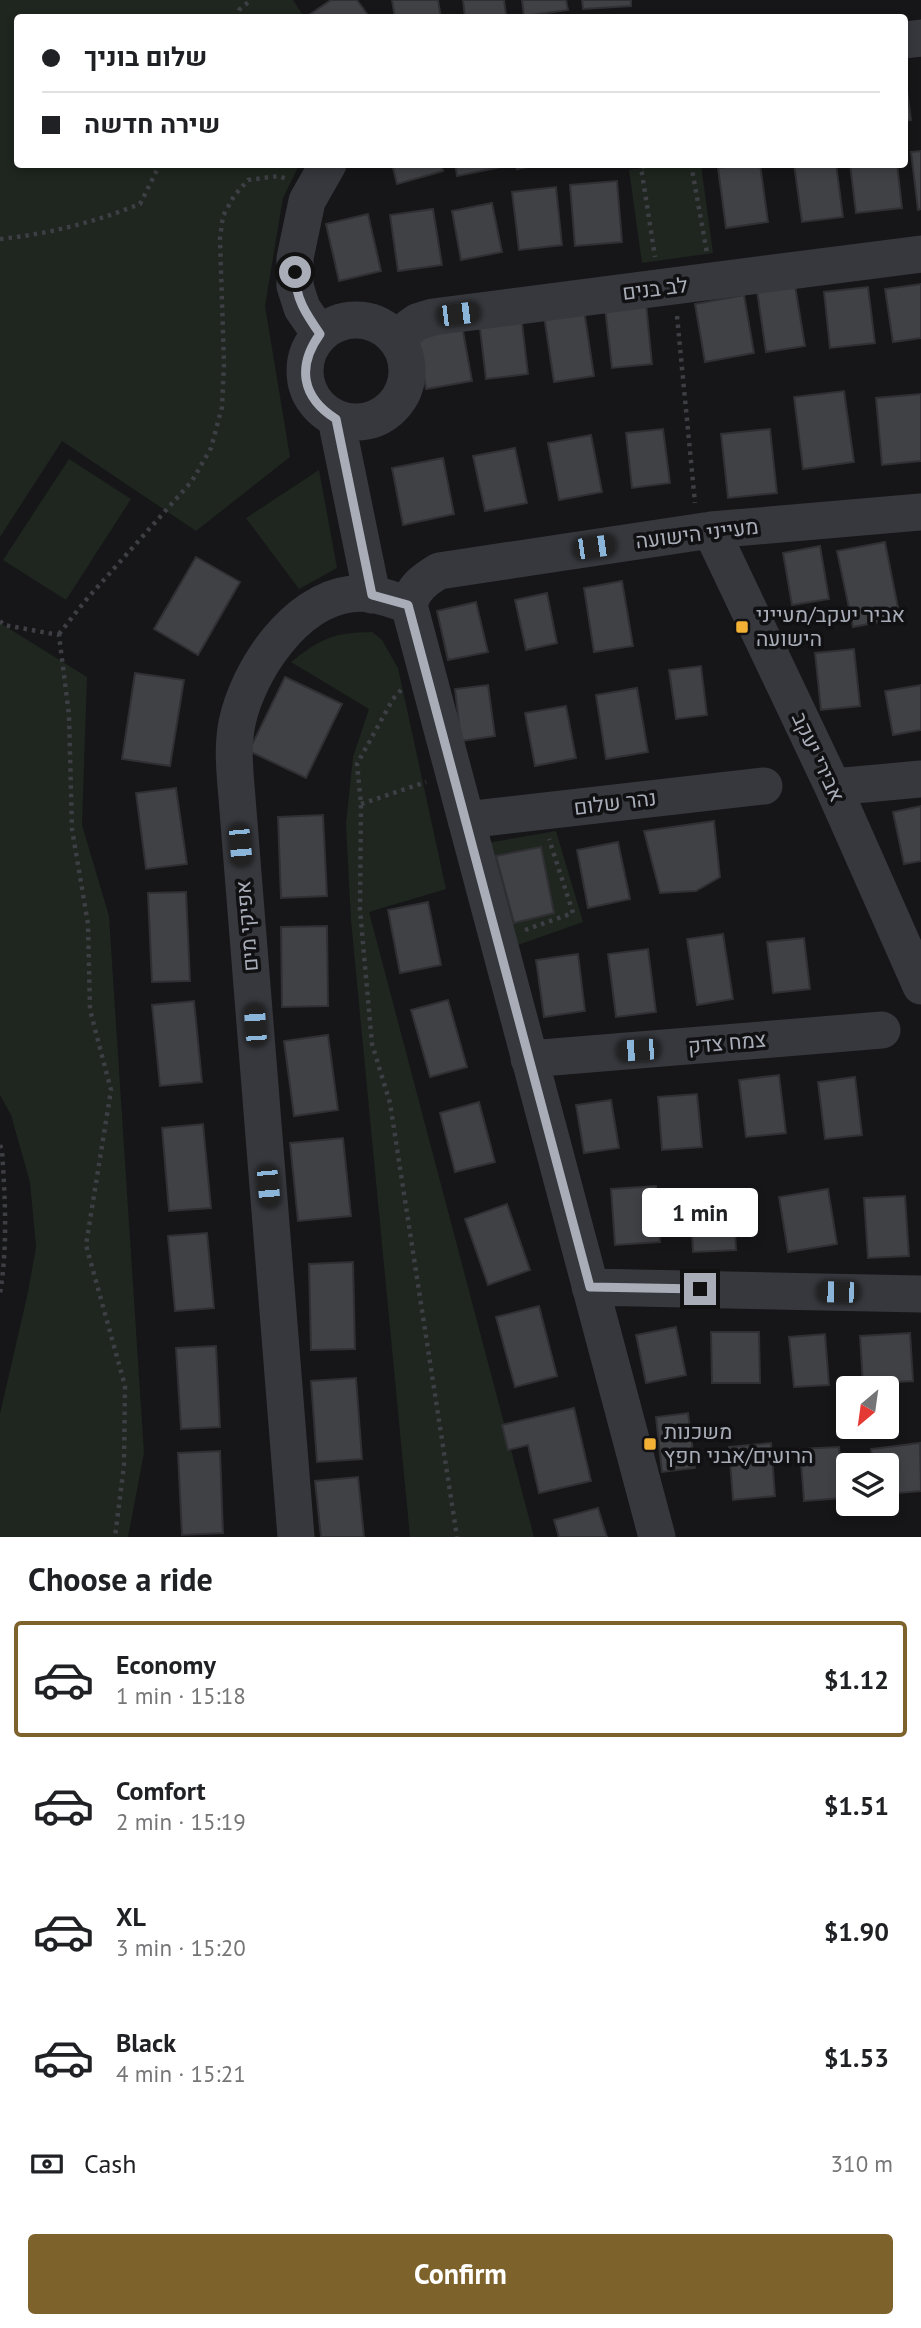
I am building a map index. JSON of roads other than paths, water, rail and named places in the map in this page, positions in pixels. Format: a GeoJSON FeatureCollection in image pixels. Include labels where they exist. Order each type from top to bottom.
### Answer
{"type":"FeatureCollection","features":[{"type":"Feature","properties":{"kind":"street"},"geometry":{"type":"LineString","coordinates":[[320,334],[302,308],[295,286],[295,258],[307,201],[321,177]]}},
{"type":"Feature","properties":{"kind":"street","name":"לב בנים"},"geometry":{"type":"LineString","coordinates":[[395,338],[417,322],[433,317],[921,254]]}},
{"type":"Feature","properties":{"kind":"street"},"geometry":{"type":"LineString","coordinates":[[353,320],[371,322],[389,331],[395,338],[401,345],[407,362],[407,379],[400,400],[387,412],[371,421],[353,423],[336,419],[313,400],[306,383],[305,365],[310,348],[320,334],[335,324],[353,320]]}},
{"type":"Feature","properties":{"kind":"street"},"geometry":{"type":"LineString","coordinates":[[336,419],[372,595]]}},
{"type":"Feature","properties":{"kind":"street","name":"מעייני הישועה"},"geometry":{"type":"LineString","coordinates":[[408,605],[422,581],[439,571],[705,531],[921,512]]}},
{"type":"Feature","properties":{"kind":"street","name":"אבירי יעקב"},"geometry":{"type":"LineString","coordinates":[[705,531],[833,787],[921,986]]}},
{"type":"Feature","properties":{"kind":"street","name":"אפיקי מים"},"geometry":{"type":"LineString","coordinates":[[296,1537],[234,752],[237,723],[245,698],[277,641],[320,603],[352,594],[372,595],[408,605]]}},
{"type":"Feature","properties":{"kind":"street"},"geometry":{"type":"LineString","coordinates":[[408,605],[657,1537]]}},
{"type":"Feature","properties":{"kind":"street"},"geometry":{"type":"LineString","coordinates":[[833,787],[921,779]]}},
{"type":"Feature","properties":{"kind":"street","name":"נהר שלום"},"geometry":{"type":"LineString","coordinates":[[466,820],[764,786]]}},
{"type":"Feature","properties":{"kind":"street","name":"צמח צדק"},"geometry":{"type":"LineString","coordinates":[[529,1059],[882,1030]]}},
{"type":"Feature","properties":{"kind":"street"},"geometry":{"type":"LineString","coordinates":[[590,1287],[921,1294]]}},
{"type":"Feature","properties":{"kind":"place","name":"אביר יעקב/מעייני הישועה"},"geometry":{"type":"Point","coordinates":[742,627]}},
{"type":"Feature","properties":{"kind":"place","name":"משכנות הרועים/אבני חפץ"},"geometry":{"type":"Point","coordinates":[650,1444]}}]}
